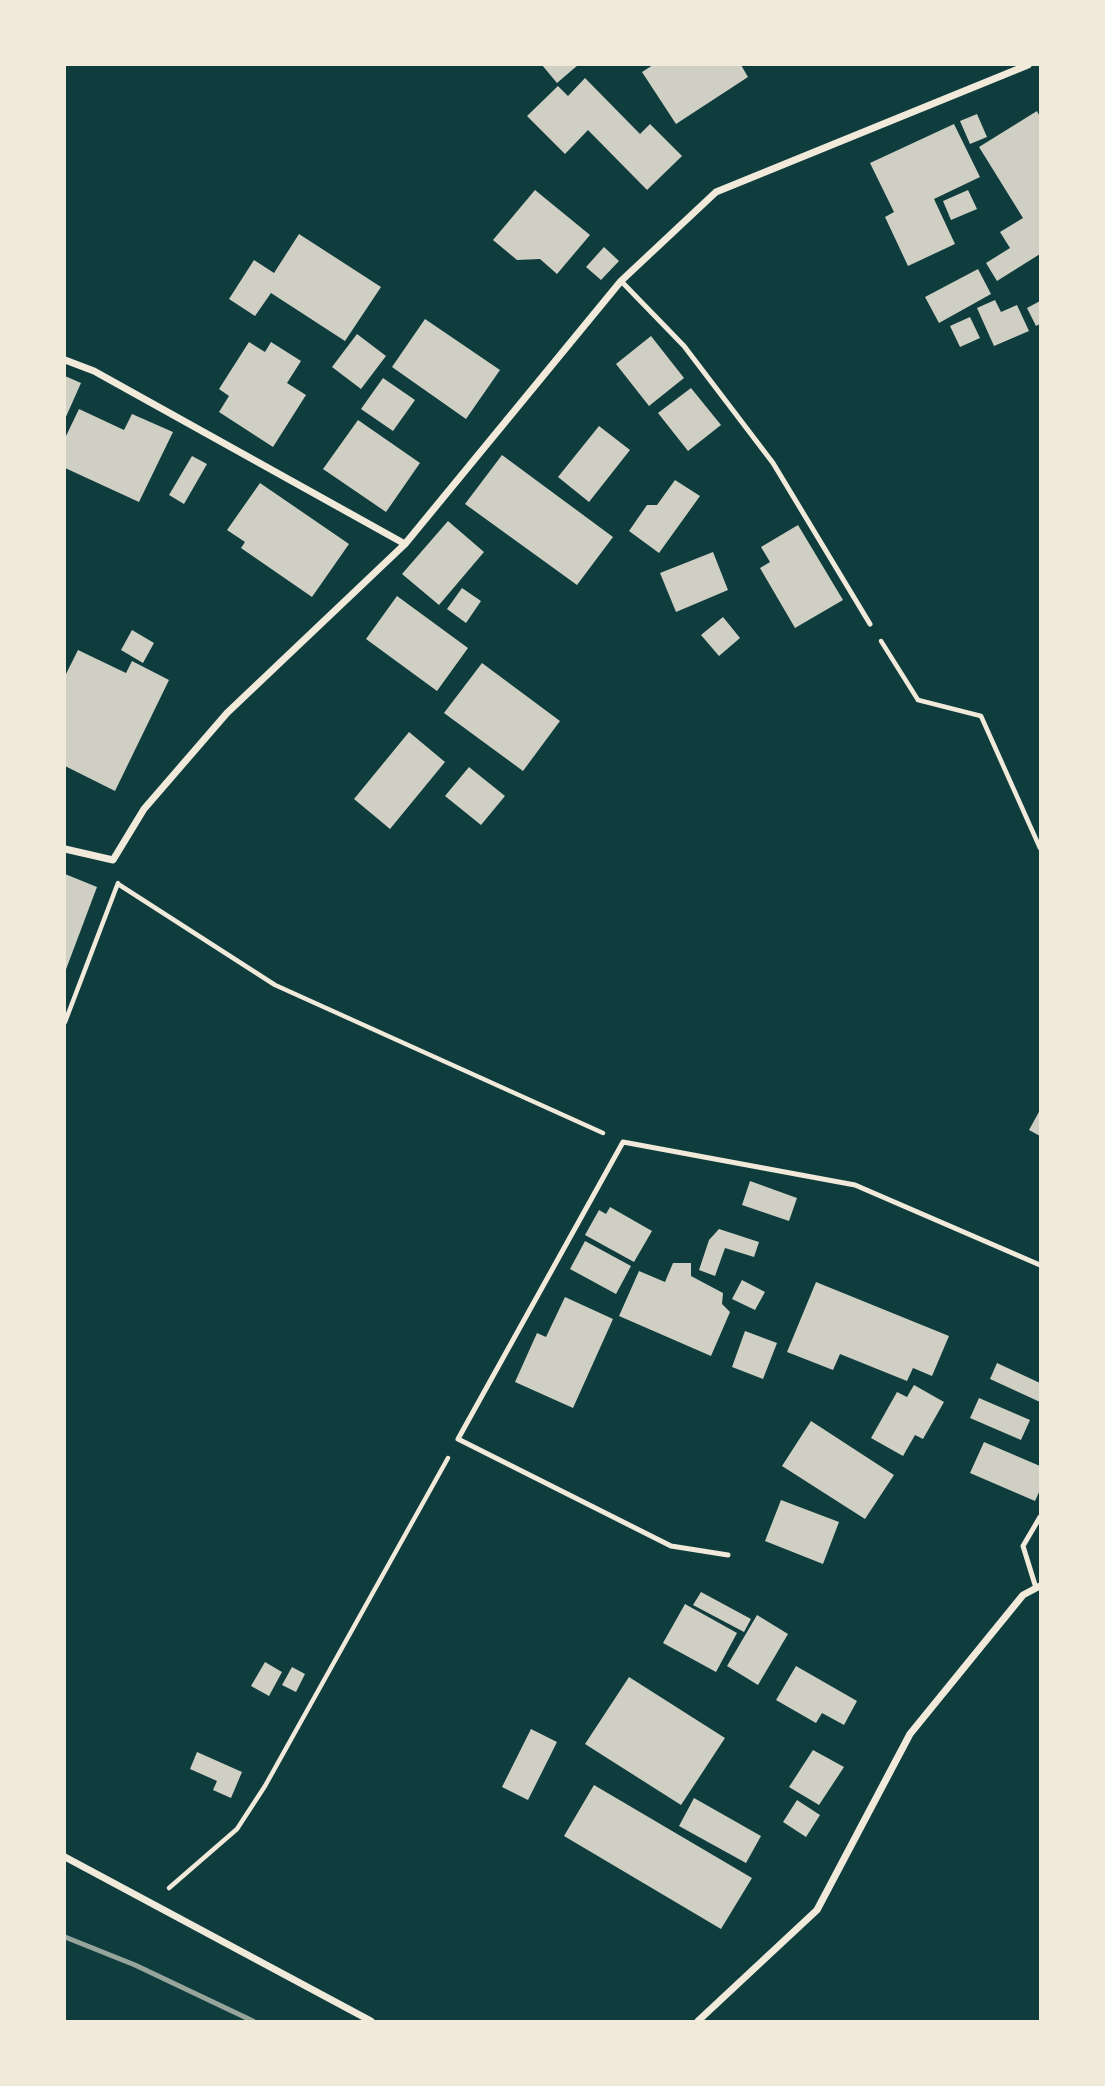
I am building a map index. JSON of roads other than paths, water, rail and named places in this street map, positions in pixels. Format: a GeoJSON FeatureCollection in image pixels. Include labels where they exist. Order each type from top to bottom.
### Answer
{"type":"FeatureCollection","features":[{"type":"Feature","properties":{"kind":"street"},"geometry":{"type":"LineString","coordinates":[[65,849],[113,860],[144,809],[227,713],[405,544],[621,281],[716,192],[1028,65]]}},
{"type":"Feature","properties":{"kind":"street"},"geometry":{"type":"LineString","coordinates":[[65,360],[94,371],[405,544]]}},
{"type":"Feature","properties":{"kind":"street"},"geometry":{"type":"LineString","coordinates":[[698,2021],[817,1910],[910,1734],[1023,1595],[1038,1587]]}},
{"type":"Feature","properties":{"kind":"street"},"geometry":{"type":"LineString","coordinates":[[65,1857],[371,2021]]}},
{"type":"Feature","properties":{"kind":"lane"},"geometry":{"type":"LineString","coordinates":[[621,281],[684,346],[773,463],[870,624]]}},
{"type":"Feature","properties":{"kind":"lane"},"geometry":{"type":"LineString","coordinates":[[728,1555],[671,1546],[458,1439],[623,1142],[855,1185],[1040,1265]]}},
{"type":"Feature","properties":{"kind":"lane"},"geometry":{"type":"LineString","coordinates":[[1038,1587],[1023,1546],[1040,1517]]}},
{"type":"Feature","properties":{"kind":"railway"},"geometry":{"type":"LineString","coordinates":[[65,1937],[135,1965],[253,2021]]}}]}
